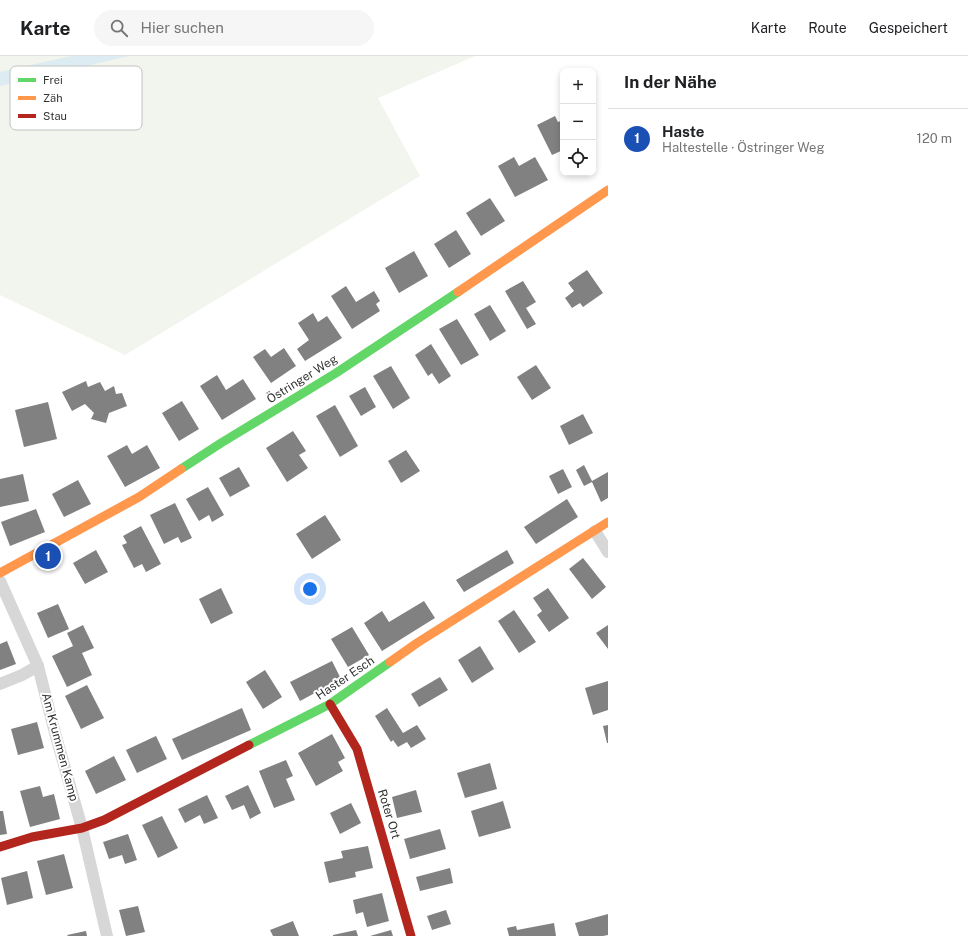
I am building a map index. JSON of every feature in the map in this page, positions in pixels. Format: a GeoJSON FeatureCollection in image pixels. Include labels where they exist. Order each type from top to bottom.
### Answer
{"type":"FeatureCollection","features":[{"type":"Feature","properties":{"kind":"street","name":"Östringer Weg"},"geometry":{"type":"LineString","coordinates":[[0,573],[139,497],[221,443],[336,373],[608,190]]}},
{"type":"Feature","properties":{"kind":"street","name":"Haster Esch"},"geometry":{"type":"LineString","coordinates":[[82,828],[104,820],[330,704],[417,643],[608,522]]}},
{"type":"Feature","properties":{"kind":"street"},"geometry":{"type":"LineString","coordinates":[[595,531],[608,552]]}},
{"type":"Feature","properties":{"kind":"street","name":"Am Krummen Kamp"},"geometry":{"type":"LineString","coordinates":[[0,581],[38,666],[82,828],[107,936]]}},
{"type":"Feature","properties":{"kind":"street"},"geometry":{"type":"LineString","coordinates":[[0,684],[22,675],[38,666]]}},
{"type":"Feature","properties":{"kind":"street","name":"Roter Ort"},"geometry":{"type":"LineString","coordinates":[[330,704],[357,749],[412,936]]}},
{"type":"Feature","properties":{"kind":"street"},"geometry":{"type":"LineString","coordinates":[[0,847],[32,836],[82,828]]}},
{"type":"Feature","properties":{"kind":"shaded area"},"geometry":{"type":"Polygon","coordinates":[[[0,56],[475,56],[378,98],[420,176],[125,355],[0,295],[0,56]]]}},
{"type":"Feature","properties":{"kind":"shaded area"},"geometry":{"type":"Polygon","coordinates":[[[71,56],[129,56],[86,66],[27,66],[71,56]]]}},
{"type":"Feature","properties":{"kind":"shaded area"},"geometry":{"type":"Polygon","coordinates":[[[10,70],[10,84],[0,86],[0,72],[10,70]]]}},
{"type":"Feature","properties":{"kind":"building"},"geometry":{"type":"Polygon","coordinates":[[[555,116],[558,122],[560,121],[560,151],[552,155],[537,125],[555,116]]]}},
{"type":"Feature","properties":{"kind":"building"},"geometry":{"type":"Polygon","coordinates":[[[514,157],[519,166],[535,157],[548,180],[515,197],[498,166],[514,157]]]}},
{"type":"Feature","properties":{"kind":"building"},"geometry":{"type":"Polygon","coordinates":[[[490,198],[505,221],[481,236],[466,213],[490,198]]]}},
{"type":"Feature","properties":{"kind":"building"},"geometry":{"type":"Polygon","coordinates":[[[456,230],[471,254],[449,268],[434,244],[456,230]]]}},
{"type":"Feature","properties":{"kind":"building"},"geometry":{"type":"Polygon","coordinates":[[[414,251],[428,276],[399,293],[385,268],[414,251]]]}},
{"type":"Feature","properties":{"kind":"building"},"geometry":{"type":"Polygon","coordinates":[[[587,270],[603,293],[583,307],[580,303],[572,308],[565,298],[574,291],[568,283],[587,270]]]}},
{"type":"Feature","properties":{"kind":"building"},"geometry":{"type":"Polygon","coordinates":[[[523,281],[536,302],[526,308],[536,324],[527,329],[505,291],[523,281]]]}},
{"type":"Feature","properties":{"kind":"building"},"geometry":{"type":"Polygon","coordinates":[[[346,286],[356,302],[374,291],[380,301],[376,304],[380,311],[352,329],[331,296],[346,286]]]}},
{"type":"Feature","properties":{"kind":"building"},"geometry":{"type":"Polygon","coordinates":[[[490,305],[506,331],[490,341],[474,314],[490,305]]]}},
{"type":"Feature","properties":{"kind":"building"},"geometry":{"type":"Polygon","coordinates":[[[313,313],[318,322],[327,316],[342,338],[305,361],[297,349],[309,340],[298,323],[313,313]]]}},
{"type":"Feature","properties":{"kind":"building"},"geometry":{"type":"Polygon","coordinates":[[[457,319],[479,355],[461,365],[439,329],[457,319]]]}},
{"type":"Feature","properties":{"kind":"building"},"geometry":{"type":"Polygon","coordinates":[[[431,344],[451,376],[439,384],[432,373],[428,376],[415,355],[431,344]]]}},
{"type":"Feature","properties":{"kind":"building"},"geometry":{"type":"Polygon","coordinates":[[[284,348],[296,366],[271,383],[253,357],[265,349],[271,357],[284,348]]]}},
{"type":"Feature","properties":{"kind":"building"},"geometry":{"type":"Polygon","coordinates":[[[536,365],[551,388],[532,400],[517,377],[536,365]]]}},
{"type":"Feature","properties":{"kind":"building"},"geometry":{"type":"Polygon","coordinates":[[[391,366],[410,398],[393,409],[373,376],[391,366]]]}},
{"type":"Feature","properties":{"kind":"building"},"geometry":{"type":"Polygon","coordinates":[[[217,375],[226,390],[243,379],[256,399],[222,420],[200,386],[217,375]]]}},
{"type":"Feature","properties":{"kind":"building"},"geometry":{"type":"Polygon","coordinates":[[[86,381],[88,387],[100,382],[105,391],[114,386],[116,394],[122,393],[127,406],[109,413],[106,423],[91,419],[94,413],[85,404],[72,411],[62,392],[86,381]]]}},
{"type":"Feature","properties":{"kind":"building"},"geometry":{"type":"Polygon","coordinates":[[[365,387],[376,407],[361,416],[349,396],[365,387]]]}},
{"type":"Feature","properties":{"kind":"building"},"geometry":{"type":"Polygon","coordinates":[[[182,401],[199,429],[179,441],[162,413],[182,401]]]}},
{"type":"Feature","properties":{"kind":"building"},"geometry":{"type":"Polygon","coordinates":[[[48,402],[57,439],[24,447],[15,410],[48,402]]]}},
{"type":"Feature","properties":{"kind":"building"},"geometry":{"type":"Polygon","coordinates":[[[335,405],[358,446],[340,457],[316,416],[335,405]]]}},
{"type":"Feature","properties":{"kind":"building"},"geometry":{"type":"Polygon","coordinates":[[[583,414],[593,433],[569,445],[560,426],[583,414]]]}},
{"type":"Feature","properties":{"kind":"building"},"geometry":{"type":"Polygon","coordinates":[[[293,431],[306,451],[299,455],[308,468],[287,482],[266,448],[293,431]]]}},
{"type":"Feature","properties":{"kind":"building"},"geometry":{"type":"Polygon","coordinates":[[[127,445],[132,454],[147,445],[160,468],[125,487],[107,456],[127,445]]]}},
{"type":"Feature","properties":{"kind":"building"},"geometry":{"type":"Polygon","coordinates":[[[406,450],[420,471],[401,483],[388,461],[406,450]]]}},
{"type":"Feature","properties":{"kind":"building"},"geometry":{"type":"Polygon","coordinates":[[[584,465],[592,481],[608,472],[608,498],[601,502],[592,482],[584,486],[576,470],[584,465]]]}},
{"type":"Feature","properties":{"kind":"building"},"geometry":{"type":"Polygon","coordinates":[[[239,467],[250,486],[230,497],[219,478],[239,467]]]}},
{"type":"Feature","properties":{"kind":"building"},"geometry":{"type":"Polygon","coordinates":[[[563,469],[572,487],[558,494],[549,476],[563,469]]]}},
{"type":"Feature","properties":{"kind":"building"},"geometry":{"type":"Polygon","coordinates":[[[23,474],[29,501],[0,507],[0,479],[23,474]]]}},
{"type":"Feature","properties":{"kind":"building"},"geometry":{"type":"Polygon","coordinates":[[[78,480],[91,504],[64,517],[52,494],[78,480]]]}},
{"type":"Feature","properties":{"kind":"building"},"geometry":{"type":"Polygon","coordinates":[[[208,487],[224,515],[212,522],[209,515],[199,521],[186,499],[208,487]]]}},
{"type":"Feature","properties":{"kind":"building"},"geometry":{"type":"Polygon","coordinates":[[[567,499],[578,517],[536,544],[524,527],[567,499]]]}},
{"type":"Feature","properties":{"kind":"building"},"geometry":{"type":"Polygon","coordinates":[[[175,503],[192,538],[181,543],[178,537],[164,544],[150,515],[175,503]]]}},
{"type":"Feature","properties":{"kind":"building"},"geometry":{"type":"Polygon","coordinates":[[[36,509],[45,532],[10,546],[1,522],[36,509]]]}},
{"type":"Feature","properties":{"kind":"building"},"geometry":{"type":"Polygon","coordinates":[[[325,515],[341,540],[312,559],[296,534],[325,515]]]}},
{"type":"Feature","properties":{"kind":"building"},"geometry":{"type":"Polygon","coordinates":[[[141,526],[161,564],[146,572],[142,564],[134,568],[122,545],[127,543],[123,536],[141,526]]]}},
{"type":"Feature","properties":{"kind":"building"},"geometry":{"type":"Polygon","coordinates":[[[96,550],[108,572],[85,584],[73,563],[96,550]]]}},
{"type":"Feature","properties":{"kind":"building"},"geometry":{"type":"Polygon","coordinates":[[[507,550],[514,563],[464,592],[456,580],[507,550]]]}},
{"type":"Feature","properties":{"kind":"building"},"geometry":{"type":"Polygon","coordinates":[[[583,558],[606,587],[592,599],[569,569],[583,558]]]}},
{"type":"Feature","properties":{"kind":"building"},"geometry":{"type":"Polygon","coordinates":[[[221,588],[233,613],[211,624],[199,599],[221,588]]]}},
{"type":"Feature","properties":{"kind":"building"},"geometry":{"type":"Polygon","coordinates":[[[548,588],[569,618],[549,632],[537,615],[542,611],[533,598],[548,588]]]}},
{"type":"Feature","properties":{"kind":"building"},"geometry":{"type":"Polygon","coordinates":[[[424,601],[435,618],[382,651],[364,623],[382,611],[389,622],[424,601]]]}},
{"type":"Feature","properties":{"kind":"building"},"geometry":{"type":"Polygon","coordinates":[[[58,604],[69,629],[48,638],[37,613],[58,604]]]}},
{"type":"Feature","properties":{"kind":"building"},"geometry":{"type":"Polygon","coordinates":[[[514,610],[536,642],[519,653],[498,621],[514,610]]]}},
{"type":"Feature","properties":{"kind":"building"},"geometry":{"type":"Polygon","coordinates":[[[83,625],[94,648],[82,653],[92,675],[67,687],[52,656],[73,646],[67,633],[83,625]]]}},
{"type":"Feature","properties":{"kind":"building"},"geometry":{"type":"Polygon","coordinates":[[[608,625],[608,649],[596,633],[608,625]]]}},
{"type":"Feature","properties":{"kind":"building"},"geometry":{"type":"Polygon","coordinates":[[[352,627],[369,655],[348,667],[331,639],[352,627]]]}},
{"type":"Feature","properties":{"kind":"building"},"geometry":{"type":"Polygon","coordinates":[[[7,641],[16,664],[0,670],[0,644],[7,641]]]}},
{"type":"Feature","properties":{"kind":"building"},"geometry":{"type":"Polygon","coordinates":[[[480,646],[494,669],[472,683],[458,660],[480,646]]]}},
{"type":"Feature","properties":{"kind":"building"},"geometry":{"type":"Polygon","coordinates":[[[332,661],[341,679],[300,701],[290,682],[332,661]]]}},
{"type":"Feature","properties":{"kind":"building"},"geometry":{"type":"Polygon","coordinates":[[[265,670],[282,697],[263,709],[246,682],[265,670]]]}},
{"type":"Feature","properties":{"kind":"building"},"geometry":{"type":"Polygon","coordinates":[[[440,677],[448,690],[419,707],[411,694],[440,677]]]}},
{"type":"Feature","properties":{"kind":"building"},"geometry":{"type":"Polygon","coordinates":[[[608,681],[608,710],[593,715],[585,688],[608,681]]]}},
{"type":"Feature","properties":{"kind":"building"},"geometry":{"type":"Polygon","coordinates":[[[87,685],[104,718],[81,729],[65,696],[87,685]]]}},
{"type":"Feature","properties":{"kind":"building"},"geometry":{"type":"Polygon","coordinates":[[[242,708],[251,730],[182,760],[172,739],[242,708]]]}},
{"type":"Feature","properties":{"kind":"building"},"geometry":{"type":"Polygon","coordinates":[[[387,708],[403,733],[417,725],[426,739],[411,748],[407,742],[398,747],[393,740],[391,742],[375,716],[387,708]]]}},
{"type":"Feature","properties":{"kind":"building"},"geometry":{"type":"Polygon","coordinates":[[[37,722],[44,748],[18,755],[11,729],[37,722]]]}},
{"type":"Feature","properties":{"kind":"building"},"geometry":{"type":"Polygon","coordinates":[[[608,725],[608,743],[607,743],[603,726],[608,725]]]}},
{"type":"Feature","properties":{"kind":"building"},"geometry":{"type":"Polygon","coordinates":[[[332,734],[345,758],[338,762],[343,771],[316,786],[298,753],[332,734]]]}},
{"type":"Feature","properties":{"kind":"building"},"geometry":{"type":"Polygon","coordinates":[[[156,736],[167,759],[137,773],[126,750],[156,736]]]}},
{"type":"Feature","properties":{"kind":"building"},"geometry":{"type":"Polygon","coordinates":[[[114,756],[126,780],[96,794],[85,771],[114,756]]]}},
{"type":"Feature","properties":{"kind":"building"},"geometry":{"type":"Polygon","coordinates":[[[286,760],[293,776],[286,779],[295,800],[274,808],[259,771],[286,760]]]}},
{"type":"Feature","properties":{"kind":"building"},"geometry":{"type":"Polygon","coordinates":[[[490,763],[497,789],[465,798],[457,773],[490,763]]]}},
{"type":"Feature","properties":{"kind":"building"},"geometry":{"type":"Polygon","coordinates":[[[248,785],[261,813],[250,819],[244,805],[232,810],[225,796],[248,785]]]}},
{"type":"Feature","properties":{"kind":"building"},"geometry":{"type":"Polygon","coordinates":[[[40,786],[43,797],[54,794],[60,819],[30,827],[20,791],[40,786]]]}},
{"type":"Feature","properties":{"kind":"building"},"geometry":{"type":"Polygon","coordinates":[[[416,790],[422,812],[397,818],[392,797],[416,790]]]}},
{"type":"Feature","properties":{"kind":"building"},"geometry":{"type":"Polygon","coordinates":[[[207,795],[218,818],[204,824],[200,815],[185,823],[178,809],[207,795]]]}},
{"type":"Feature","properties":{"kind":"building"},"geometry":{"type":"Polygon","coordinates":[[[503,801],[511,828],[479,837],[471,811],[503,801]]]}},
{"type":"Feature","properties":{"kind":"building"},"geometry":{"type":"Polygon","coordinates":[[[351,803],[361,823],[340,834],[330,813],[351,803]]]}},
{"type":"Feature","properties":{"kind":"building"},"geometry":{"type":"Polygon","coordinates":[[[0,811],[3,811],[7,834],[0,835],[0,811]]]}},
{"type":"Feature","properties":{"kind":"building"},"geometry":{"type":"Polygon","coordinates":[[[162,816],[178,848],[158,858],[142,825],[162,816]]]}},
{"type":"Feature","properties":{"kind":"building"},"geometry":{"type":"Polygon","coordinates":[[[440,829],[446,849],[410,859],[404,839],[440,829]]]}},
{"type":"Feature","properties":{"kind":"building"},"geometry":{"type":"Polygon","coordinates":[[[128,834],[137,860],[125,864],[122,855],[109,859],[103,842],[128,834]]]}},
{"type":"Feature","properties":{"kind":"building"},"geometry":{"type":"Polygon","coordinates":[[[368,846],[373,868],[355,872],[356,877],[329,883],[324,862],[343,858],[341,851],[368,846]]]}},
{"type":"Feature","properties":{"kind":"building"},"geometry":{"type":"Polygon","coordinates":[[[64,854],[73,888],[46,895],[37,861],[64,854]]]}},
{"type":"Feature","properties":{"kind":"building"},"geometry":{"type":"Polygon","coordinates":[[[450,868],[453,883],[420,891],[416,877],[450,868]]]}},
{"type":"Feature","properties":{"kind":"building"},"geometry":{"type":"Polygon","coordinates":[[[27,871],[33,898],[7,905],[1,878],[27,871]]]}},
{"type":"Feature","properties":{"kind":"building"},"geometry":{"type":"Polygon","coordinates":[[[382,893],[389,921],[367,927],[363,912],[356,914],[353,900],[382,893]]]}},
{"type":"Feature","properties":{"kind":"building"},"geometry":{"type":"Polygon","coordinates":[[[138,906],[145,932],[126,936],[119,910],[138,906]]]}},
{"type":"Feature","properties":{"kind":"building"},"geometry":{"type":"Polygon","coordinates":[[[446,910],[451,924],[432,930],[427,916],[446,910]]]}},
{"type":"Feature","properties":{"kind":"building"},"geometry":{"type":"Polygon","coordinates":[[[608,914],[608,935],[579,936],[575,923],[608,914]]]}},
{"type":"Feature","properties":{"kind":"building"},"geometry":{"type":"Polygon","coordinates":[[[293,921],[299,936],[273,936],[270,930],[293,921]]]}},
{"type":"Feature","properties":{"kind":"building"},"geometry":{"type":"Polygon","coordinates":[[[554,923],[556,936],[509,936],[507,928],[516,926],[517,930],[554,923]]]}},
{"type":"Feature","properties":{"kind":"building"},"geometry":{"type":"Polygon","coordinates":[[[356,930],[358,936],[333,936],[333,935],[356,930]]]}},
{"type":"Feature","properties":{"kind":"building"},"geometry":{"type":"Polygon","coordinates":[[[391,930],[393,936],[370,936],[391,930]]]}},
{"type":"Feature","properties":{"kind":"building"},"geometry":{"type":"Polygon","coordinates":[[[86,931],[87,936],[67,935],[86,931]]]}},
{"type":"Feature","properties":{"kind":"traffic: fast"},"geometry":{"type":"LineString","coordinates":[[181,469],[336,373],[458,292]]}},
{"type":"Feature","properties":{"kind":"traffic: fast"},"geometry":{"type":"LineString","coordinates":[[249,745],[330,704],[390,662]]}},
{"type":"Feature","properties":{"kind":"traffic: slow"},"geometry":{"type":"LineString","coordinates":[[458,292],[608,190]]}},
{"type":"Feature","properties":{"kind":"traffic: slow"},"geometry":{"type":"LineString","coordinates":[[0,573],[139,497],[181,469]]}},
{"type":"Feature","properties":{"kind":"traffic: slow"},"geometry":{"type":"LineString","coordinates":[[390,662],[417,643],[608,522]]}},
{"type":"Feature","properties":{"kind":"traffic: jam"},"geometry":{"type":"LineString","coordinates":[[330,704],[357,749],[411,936]]}},
{"type":"Feature","properties":{"kind":"traffic: jam"},"geometry":{"type":"LineString","coordinates":[[0,847],[32,837],[82,828],[104,820],[249,745]]}},
{"type":"Feature","properties":{"kind":"place","name":"Haste"},"geometry":{"type":"Point","coordinates":[48,556]}}]}
